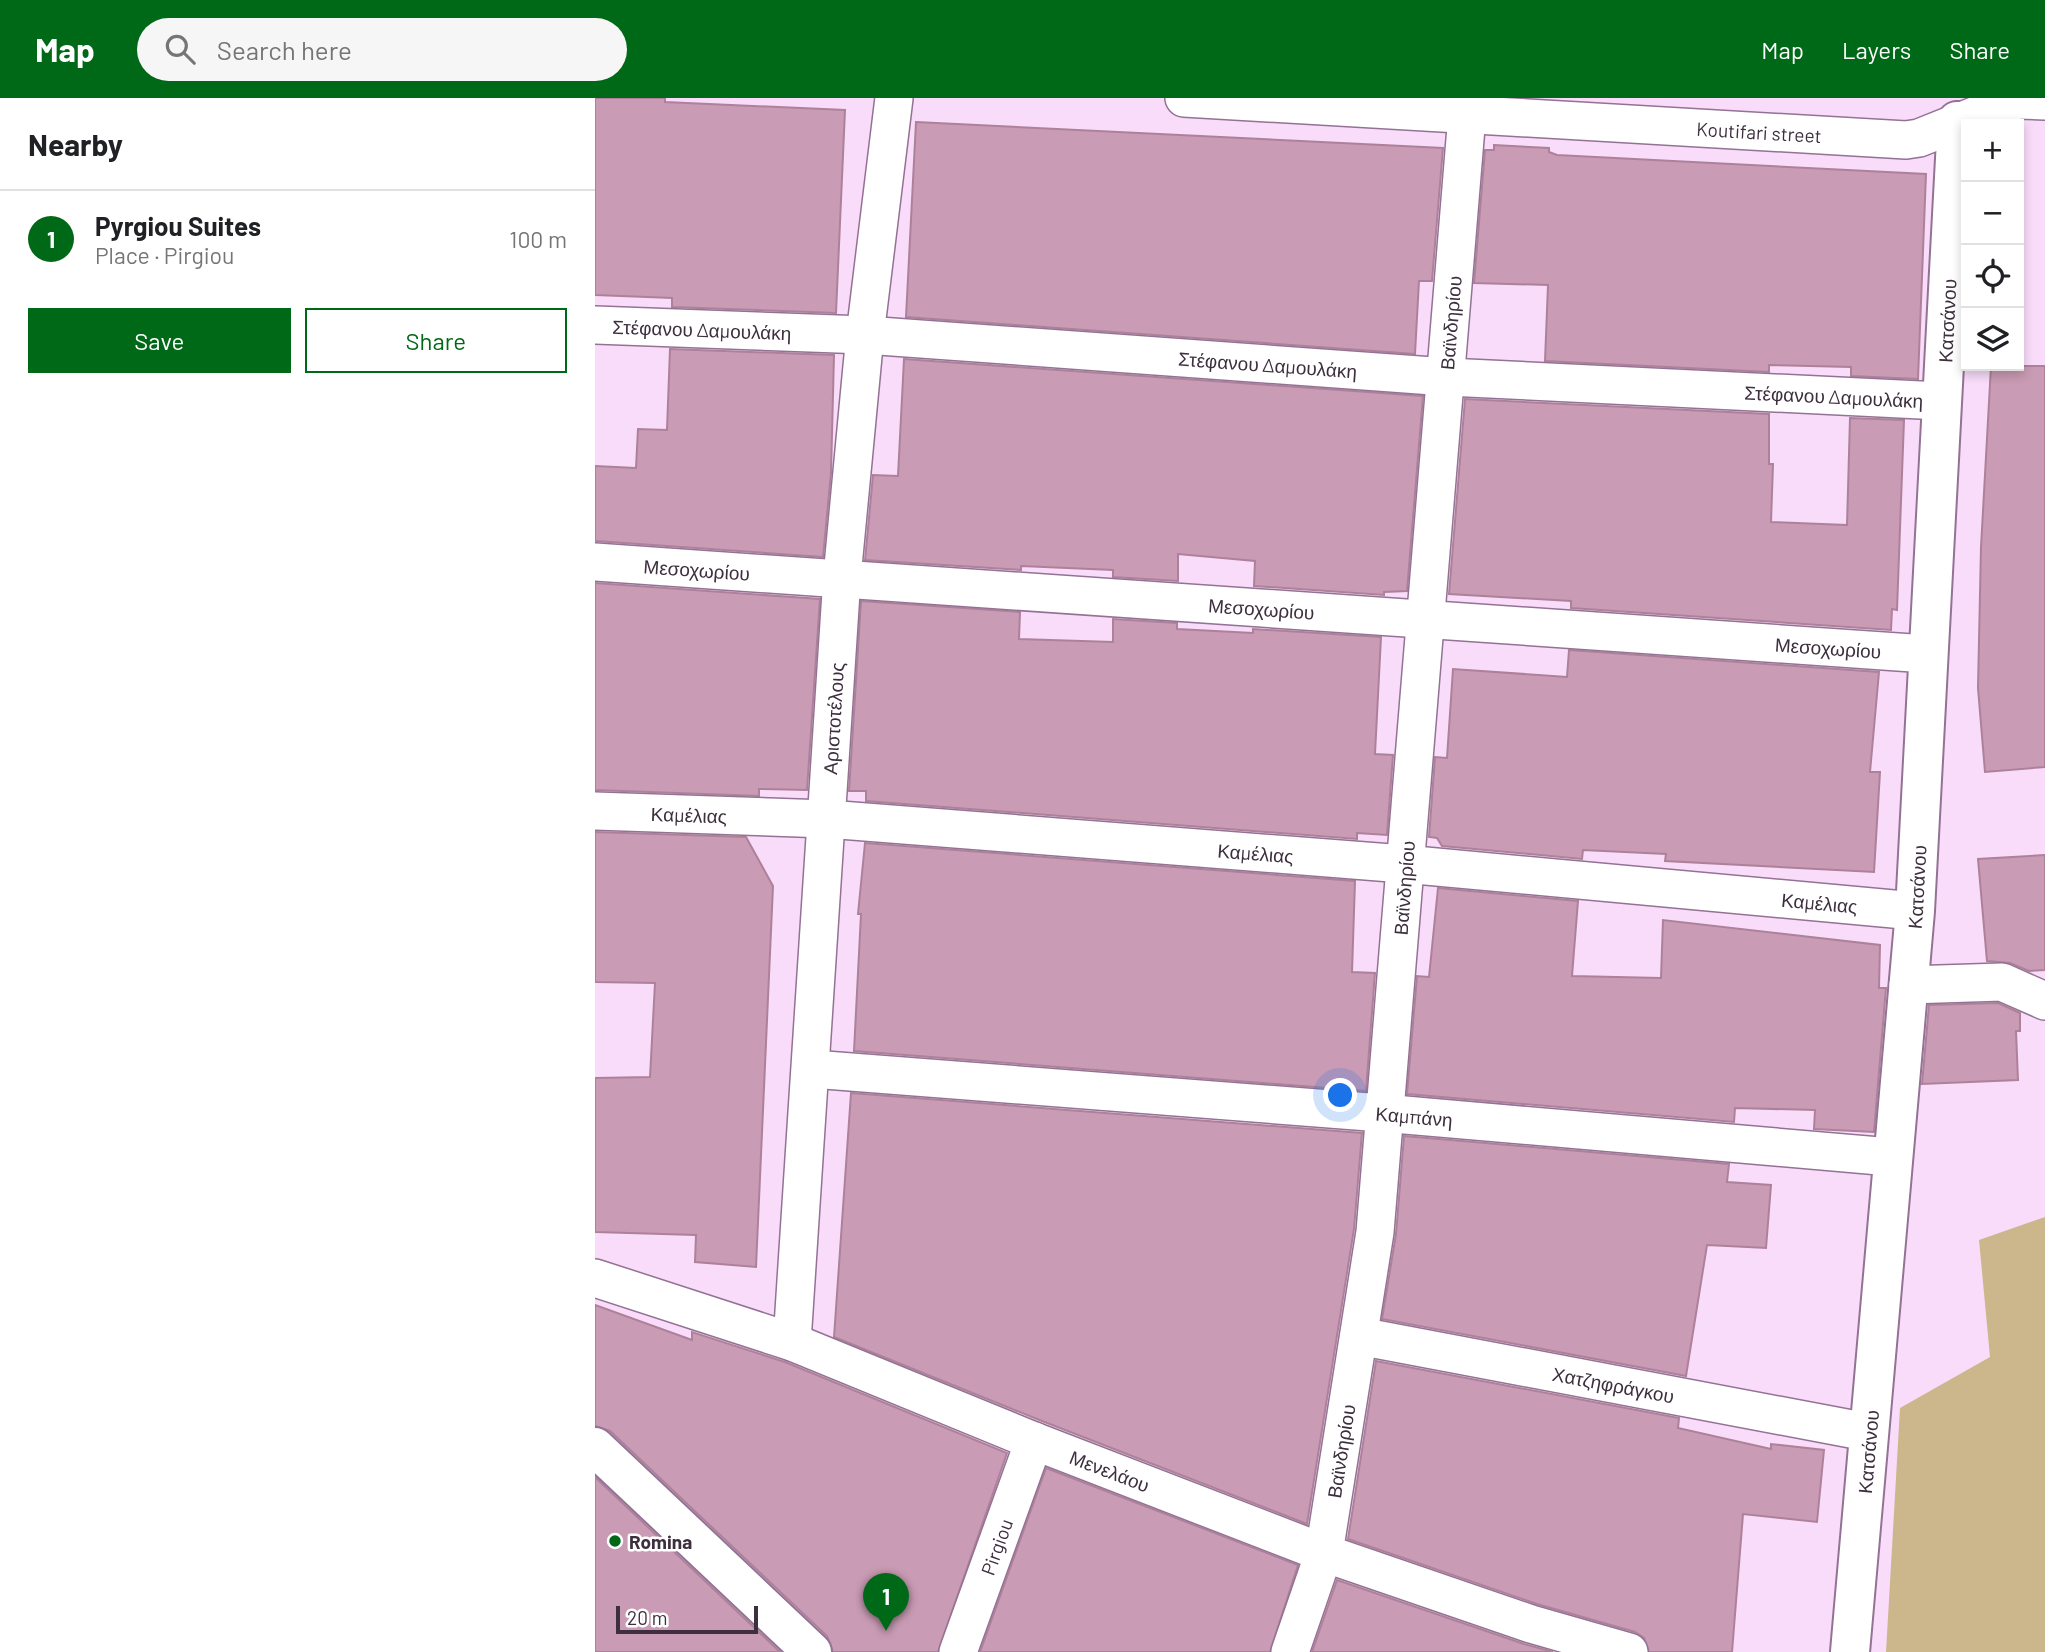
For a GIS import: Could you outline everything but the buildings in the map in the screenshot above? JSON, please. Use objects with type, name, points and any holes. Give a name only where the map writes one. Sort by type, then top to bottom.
[{"type":"street","name":"Αριστοτέλους","points":[[792,1342],[812,1069],[842,577],[865,335],[894,98]]},
{"type":"street","name":"Koutifari street","points":[[1184,98],[1906,140],[1919,138],[1957,121],[2019,100],[2045,101]]},
{"type":"street","name":"Βαϊνδηρίου","points":[[1290,1652],[1324,1553],[1375,1232],[1467,115]]},
{"type":"street","name":"Κατσάνου","points":[[1850,1652],[1891,1157],[1915,911],[1957,121]]},
{"type":"street","name":"Στέφανου Δαμουλάκη","points":[[595,324],[865,335],[1447,377],[1941,401]]},
{"type":"street","name":"Μεσοχωρίου","points":[[595,562],[1927,654]]},
{"type":"street","name":"Καμέλιας","points":[[595,811],[827,819],[1404,864],[1915,911]]},
{"type":"street","points":[[1907,985],[2002,982],[2045,1001]]},
{"type":"street","name":"Καμπάνη","points":[[812,1069],[1383,1113],[1891,1157]]},
{"type":"street","name":"Μενελάου","points":[[595,1278],[792,1342],[1532,1638],[1629,1652]]},
{"type":"street","name":"Χατζηφράγκου","points":[[1359,1336],[1867,1432]]},
{"type":"street","name":"Pirgiou","points":[[958,1652],[1034,1441]]},
{"type":"street","points":[[595,1447],[812,1652]]},
{"type":"shaded area","points":[[2045,1217],[2045,1652],[1886,1652],[1900,1408],[1990,1357],[1979,1240]]},
{"type":"place","name":"Romina","points":[[615,1541]]},
{"type":"place","name":"Pyrgiou Suites","points":[[886,1631]]}]
